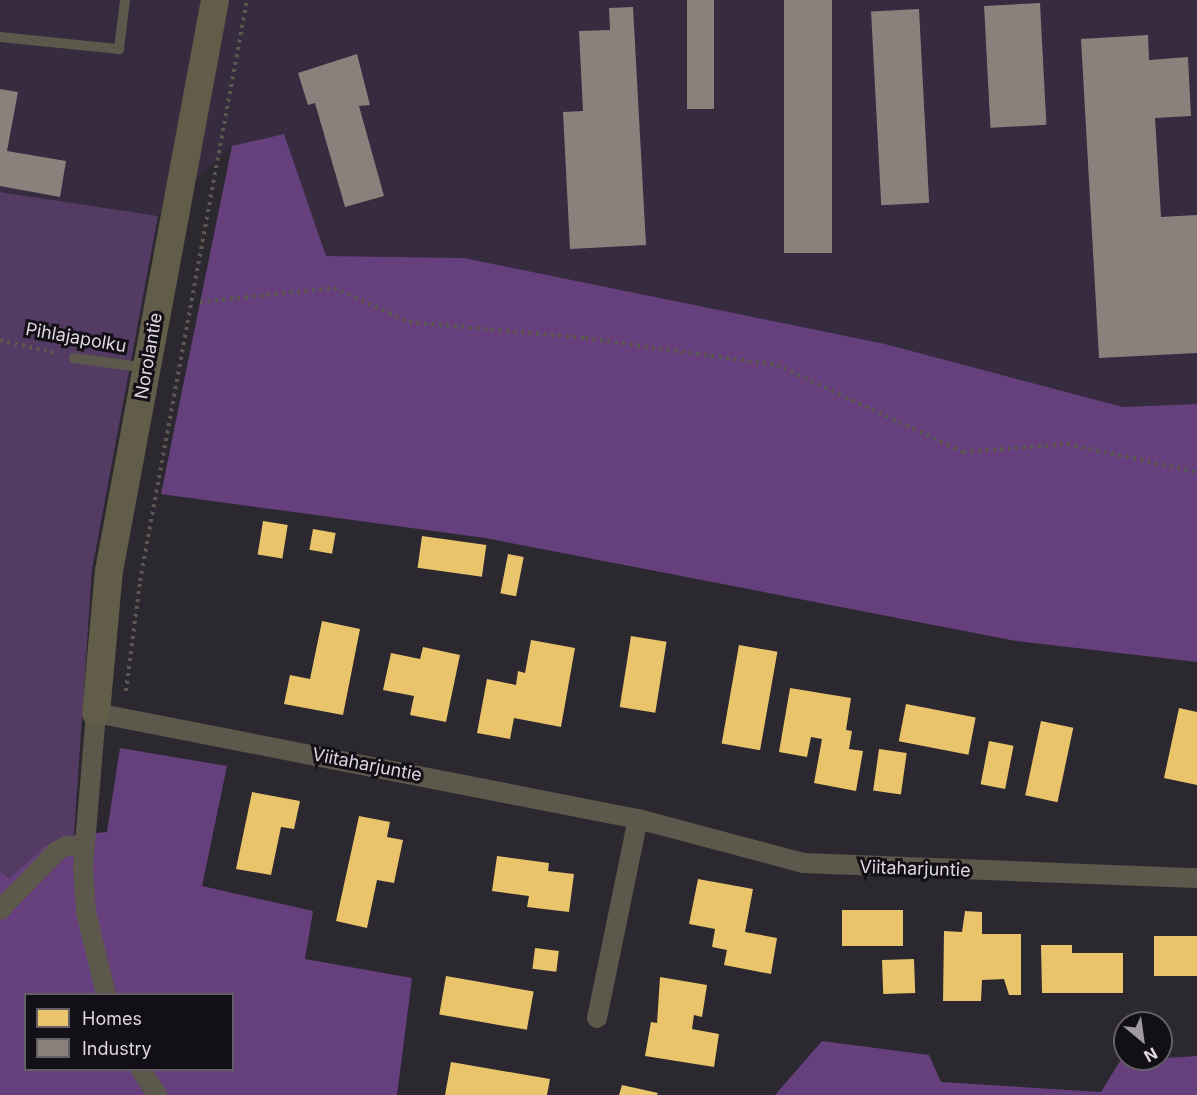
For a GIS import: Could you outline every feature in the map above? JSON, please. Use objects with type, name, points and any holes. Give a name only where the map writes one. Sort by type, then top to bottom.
[{"type":"street","name":"Norolantie","points":[[110,715],[109,571],[215,0]]},
{"type":"street","name":"Viitaharjuntie","points":[[110,715],[638,819],[803,863],[1197,878]]},
{"type":"street","points":[[106,993],[86,912],[84,846],[110,715]]},
{"type":"street","points":[[597,1018],[638,819]]},
{"type":"street","points":[[0,910],[56,852],[66,846],[84,846]]},
{"type":"street","points":[[142,1071],[157,1095]]},
{"type":"lane","points":[[0,36],[119,49],[125,0]]},
{"type":"lane","name":"Pihlajapolku","points":[[74,358],[147,368]]},
{"type":"path","points":[[110,715],[140,581],[247,0]]},
{"type":"path","points":[[200,302],[334,288],[409,322],[585,338],[777,365],[963,452],[1067,444],[1197,472]]},
{"type":"path","name":"Pihlajapolku","points":[[0,340],[74,358]]},
{"type":"shaded area","points":[[0,0],[1197,0],[1197,404],[1123,407],[885,344],[464,258],[326,256],[284,135],[232,146],[158,216],[0,192]]},
{"type":"shaded area","points":[[284,134],[326,256],[464,258],[885,344],[1123,407],[1197,404],[1197,662],[1016,641],[485,538],[161,494],[232,146]]},
{"type":"shaded area","points":[[0,192],[158,216],[92,570],[74,835],[45,846],[9,878],[0,871]]},
{"type":"shaded area","points":[[120,748],[227,766],[202,886],[313,911],[305,959],[412,978],[397,1095],[0,1095],[0,871],[9,878],[45,846],[74,835],[107,832]]},
{"type":"shaded area","points":[[822,1041],[929,1055],[941,1082],[1101,1092],[1114,1071],[1173,1071],[1173,1058],[1197,1056],[1197,1095],[775,1095]]},
{"type":"building: Homes","points":[[263,521],[288,525],[282,558],[258,555]]},
{"type":"building: Homes","points":[[313,529],[336,533],[332,554],[309,550]]},
{"type":"building: Homes","points":[[422,536],[486,545],[482,577],[418,568]]},
{"type":"building: Homes","points":[[508,554],[524,557],[516,596],[500,593]]},
{"type":"building: Homes","points":[[322,621],[360,629],[343,715],[284,704],[290,675],[310,679]]},
{"type":"building: Homes","points":[[631,636],[667,642],[655,713],[620,707]]},
{"type":"building: Homes","points":[[531,640],[575,648],[561,727],[514,718],[510,739],[477,733],[487,679],[516,685],[518,671],[525,673]]},
{"type":"building: Homes","points":[[739,645],[777,652],[760,750],[722,743]]},
{"type":"building: Homes","points":[[423,647],[460,655],[446,722],[410,715],[414,696],[383,690],[391,653],[420,659]]},
{"type":"building: Homes","points":[[790,688],[851,698],[846,730],[852,731],[849,749],[863,751],[856,791],[814,783],[822,739],[811,737],[807,757],[779,752]]},
{"type":"building: Homes","points":[[906,704],[976,718],[968,755],[899,741]]},
{"type":"building: Homes","points":[[1179,708],[1197,712],[1197,785],[1164,778]]},
{"type":"building: Homes","points":[[1041,721],[1073,728],[1057,802],[1025,795]]},
{"type":"building: Homes","points":[[989,741],[1014,746],[1005,789],[981,784]]},
{"type":"building: Homes","points":[[879,749],[907,753],[901,794],[873,791]]},
{"type":"building: Homes","points":[[252,792],[300,801],[294,829],[281,827],[271,875],[236,869]]},
{"type":"building: Homes","points":[[359,816],[390,822],[387,837],[403,840],[394,883],[377,880],[367,928],[336,921]]},
{"type":"building: Homes","points":[[497,856],[549,863],[548,871],[574,874],[569,912],[527,907],[529,896],[492,891]]},
{"type":"building: Homes","points":[[698,879],[753,889],[745,932],[777,938],[771,974],[724,965],[727,950],[712,947],[715,929],[689,924]]},
{"type":"building: Homes","points":[[842,910],[903,910],[903,946],[842,946]]},
{"type":"building: Homes","points":[[965,911],[982,912],[982,934],[1021,934],[1021,995],[1009,995],[1004,979],[982,980],[981,1001],[943,1001],[944,931],[962,932]]},
{"type":"building: Homes","points":[[1154,936],[1197,936],[1197,976],[1154,976]]},
{"type":"building: Homes","points":[[1041,945],[1072,945],[1072,953],[1123,953],[1123,993],[1042,993]]},
{"type":"building: Homes","points":[[535,948],[559,951],[556,972],[532,969]]},
{"type":"building: Homes","points":[[914,959],[915,993],[883,994],[882,960]]},
{"type":"building: Homes","points":[[446,976],[534,991],[527,1030],[439,1014]]},
{"type":"building: Homes","points":[[660,977],[707,985],[702,1017],[694,1015],[692,1029],[719,1034],[714,1067],[645,1056],[651,1022],[657,1023]]},
{"type":"building: Homes","points":[[451,1062],[550,1079],[547,1095],[445,1095]]},
{"type":"building: Homes","points":[[622,1085],[658,1093],[657,1095],[619,1095]]},
{"type":"building: Industry","points":[[687,0],[714,0],[714,109],[687,109]]},
{"type":"building: Industry","points":[[784,0],[832,0],[832,253],[784,253]]},
{"type":"building: Industry","points":[[1040,3],[1046,125],[990,128],[984,6]]},
{"type":"building: Industry","points":[[633,7],[646,245],[570,249],[563,112],[583,111],[579,31],[610,30],[609,8]]},
{"type":"building: Industry","points":[[919,9],[929,203],[881,205],[871,12]]},
{"type":"building: Industry","points":[[1148,35],[1149,60],[1188,57],[1191,116],[1155,118],[1161,217],[1197,215],[1197,353],[1099,358],[1081,39]]},
{"type":"building: Industry","points":[[357,54],[370,105],[359,106],[384,196],[345,207],[315,103],[308,105],[298,73]]},
{"type":"building: Industry","points":[[0,89],[18,92],[7,151],[66,161],[60,197],[0,186]]}]
